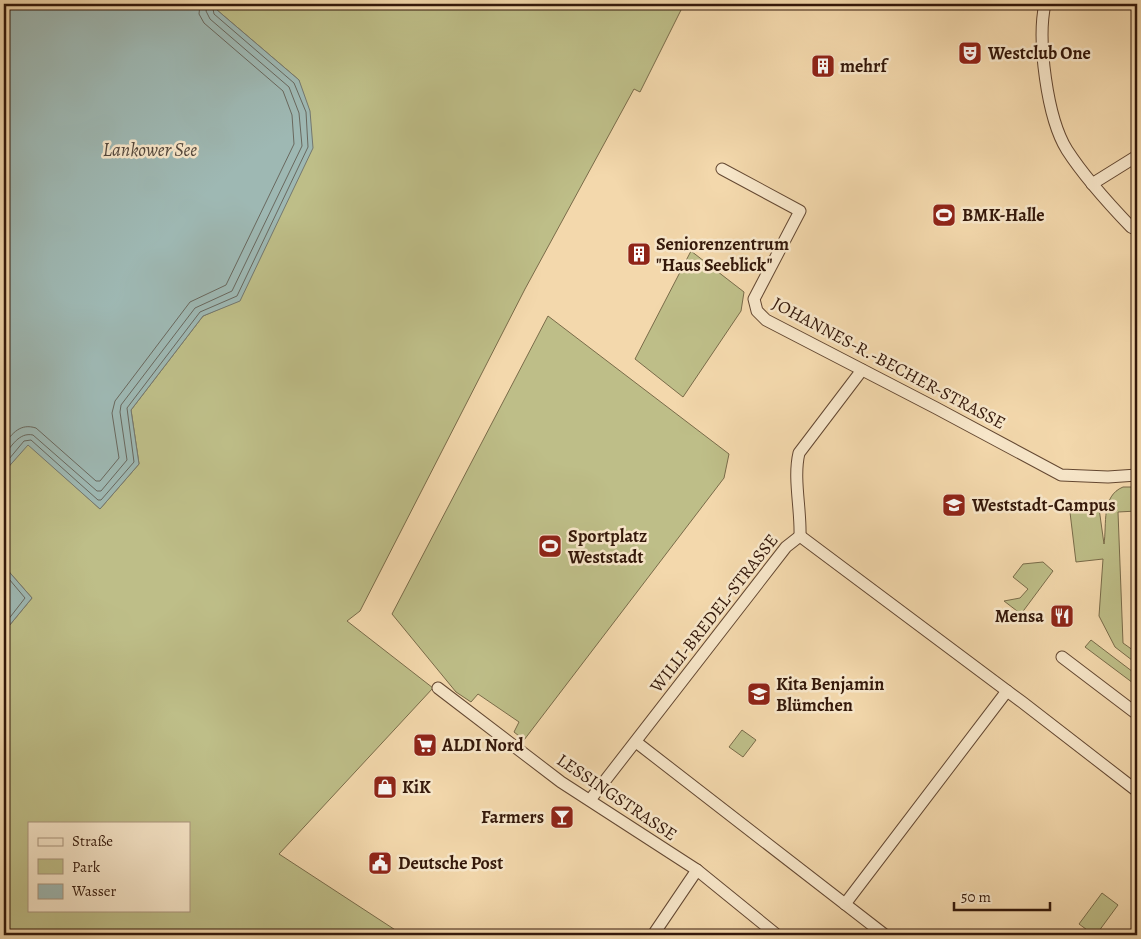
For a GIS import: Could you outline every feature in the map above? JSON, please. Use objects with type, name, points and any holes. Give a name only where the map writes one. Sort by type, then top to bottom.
[{"type":"street","points":[[1045,4],[1042,19],[1042,43],[1056,125],[1066,148],[1092,184],[1131,227],[1137,230]]},
{"type":"street","points":[[1092,184],[1137,156]]},
{"type":"street","name":"JOHANNES-R.-BECHER-STRASSE","points":[[722,169],[800,211],[754,299],[757,311],[766,320],[1061,475],[1108,477],[1137,475]]},
{"type":"street","points":[[800,536],[801,517],[797,463],[799,453],[862,370]]},
{"type":"street","name":"WILLI-BREDEL-STRASSE","points":[[590,800],[786,547],[800,536],[1137,791]]},
{"type":"street","points":[[1062,657],[1137,714]]},
{"type":"street","name":"LESSINGSTRASSE","points":[[438,688],[561,782],[697,870],[777,935]]},
{"type":"street","points":[[845,904],[1007,691]]},
{"type":"street","points":[[636,742],[885,935]]},
{"type":"street","points":[[653,935],[697,870]]},
{"type":"green space","points":[[220,4],[684,4],[640,92],[634,89],[525,289],[360,611],[347,621],[433,688],[279,854],[403,935],[4,935],[4,632],[32,598],[4,566],[4,472],[28,444],[100,509],[139,464],[131,410],[203,316],[240,300],[299,80],[217,10]]},
{"type":"green space","points":[[691,251],[744,292],[741,311],[683,397],[635,359]]},
{"type":"green space","name":"Sportplatz Weststadt","points":[[548,316],[729,454],[724,478],[524,740],[514,732],[519,722],[478,694],[471,702],[456,692],[392,614]]},
{"type":"green space","points":[[1123,487],[1137,487],[1137,511],[1118,512],[1123,643],[1137,653],[1137,664],[1115,647],[1099,616],[1103,559],[1076,562],[1069,504],[1098,501],[1104,544],[1108,504],[1116,491]]},
{"type":"green space","points":[[1043,562],[1053,571],[1021,614],[1004,601],[1020,598],[1028,589],[1013,577],[1023,564]]},
{"type":"green space","points":[[1091,640],[1137,675],[1137,686],[1085,647]]},
{"type":"green space","points":[[742,730],[756,740],[743,757],[729,747]]},
{"type":"green space","points":[[1102,893],[1118,905],[1096,935],[1094,935],[1079,924]]},
{"type":"water","name":"Lankower See","points":[[4,4],[220,4],[217,10],[299,80],[310,111],[313,148],[240,301],[203,316],[131,410],[139,464],[100,509],[28,445],[4,472]]},
{"type":"water","points":[[4,566],[32,598],[4,632]]},
{"type":"place","name":"Westclub One","points":[[970,53]]},
{"type":"place","name":"mehrf","points":[[823,66]]},
{"type":"place","name":"BMK-Halle","points":[[944,215]]},
{"type":"place","name":"Seniorenzentrum \"Haus Seeblick\"","points":[[639,254]]},
{"type":"place","name":"Weststadt-Campus","points":[[954,505]]},
{"type":"place","name":"Sportplatz Weststadt","points":[[550,546]]},
{"type":"place","name":"Mensa","points":[[1062,616]]},
{"type":"place","name":"Kita Benjamin Blümchen","points":[[759,694]]},
{"type":"place","name":"ALDI Nord","points":[[425,745]]},
{"type":"place","name":"KiK","points":[[385,787]]},
{"type":"place","name":"Farmers","points":[[562,817]]},
{"type":"place","name":"Deutsche Post","points":[[380,863]]}]
